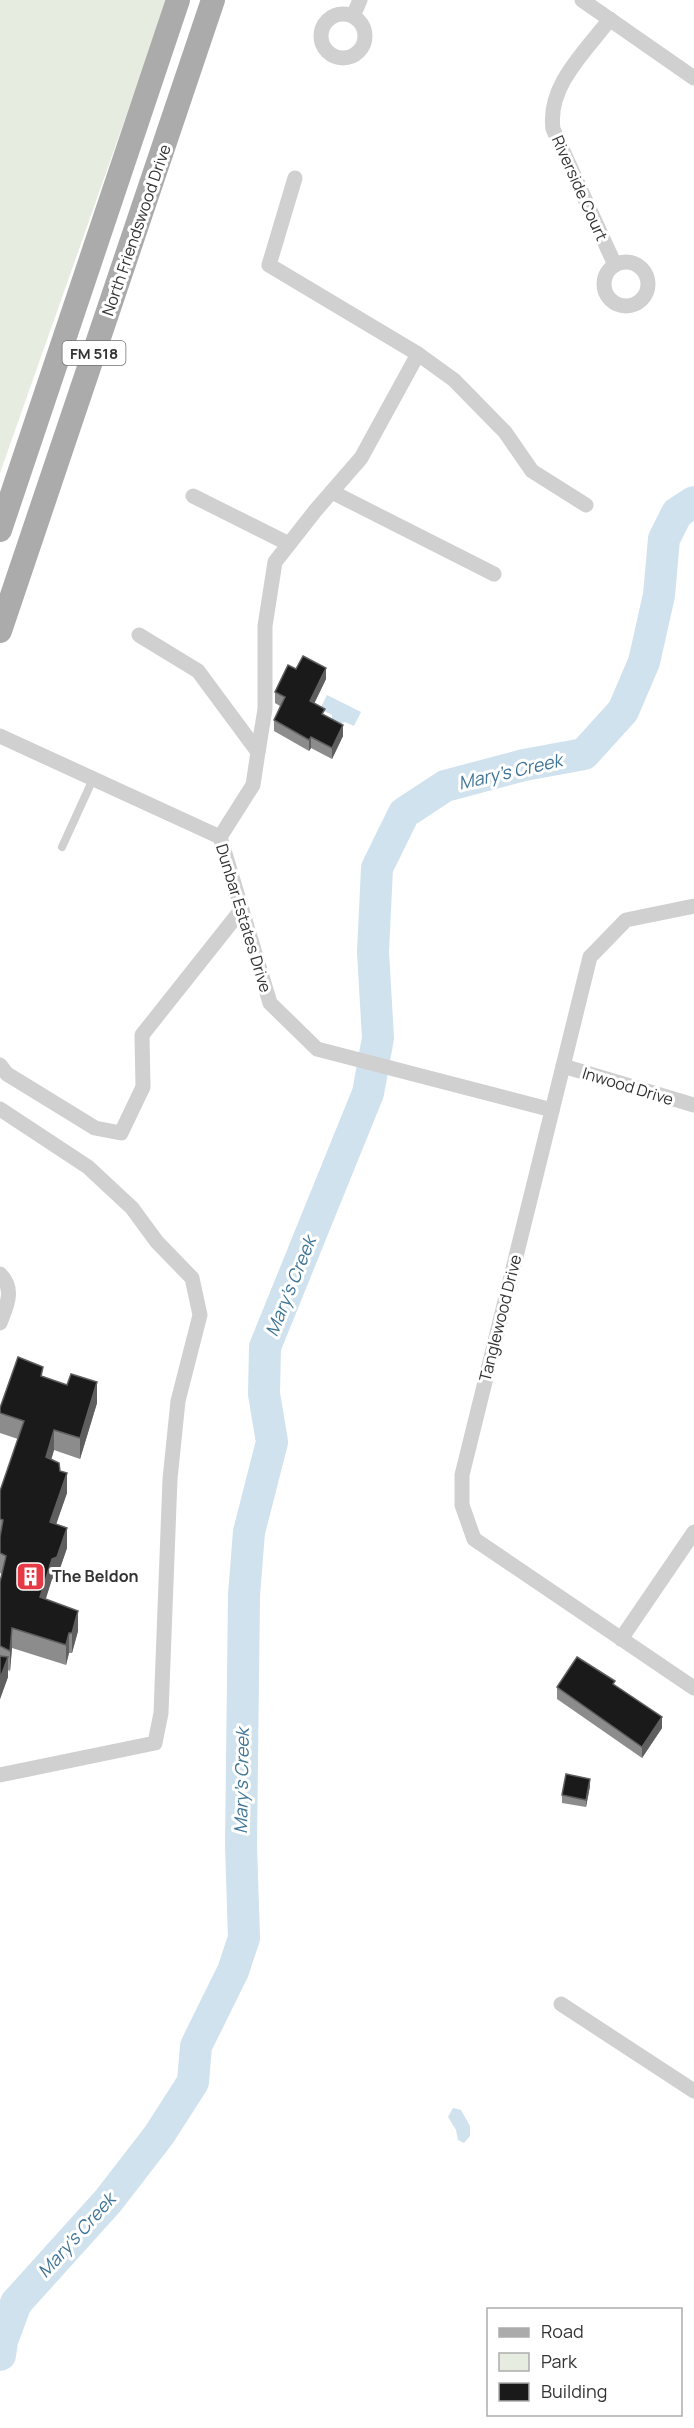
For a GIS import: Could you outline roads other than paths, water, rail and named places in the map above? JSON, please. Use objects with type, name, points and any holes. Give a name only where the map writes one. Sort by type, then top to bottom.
[{"type":"main road","name":"North Friendswood Drive","points":[[0,530],[178,0]]},
{"type":"main road","name":"North Friendswood Drive","points":[[0,631],[213,0]]},
{"type":"street","points":[[353,16],[360,0]]},
{"type":"street","points":[[582,0],[694,78]]},
{"type":"street","name":"Riverside Court","points":[[610,19],[557,90],[551,112],[553,129],[615,265]]},
{"type":"street","points":[[295,178],[269,265],[418,354],[454,380],[506,432],[532,471],[586,505]]},
{"type":"street","points":[[220,837],[253,785],[265,709],[265,626],[275,562],[361,458],[418,354]]},
{"type":"street","points":[[332,492],[494,574]]},
{"type":"street","points":[[194,496],[289,544]]},
{"type":"street","points":[[139,634],[198,671],[258,752]]},
{"type":"street","name":"Dunbar Estates Drive","points":[[0,736],[220,837],[270,1003],[317,1049],[552,1110]]},
{"type":"street","name":"Tanglewood Drive","points":[[694,906],[626,920],[590,957],[462,1475],[462,1505],[474,1539],[694,1688]]},
{"type":"street","points":[[0,1065],[7,1074],[95,1128],[121,1133],[143,1087],[142,1035],[242,909]]},
{"type":"street","name":"Inwood Drive","points":[[563,1066],[694,1105]]},
{"type":"street","points":[[0,1109],[88,1167],[132,1208],[157,1242],[192,1278],[200,1315],[178,1401],[170,1479],[161,1713],[155,1743],[0,1775]]},
{"type":"street","points":[[0,1274],[8,1285],[9,1297],[0,1323]]},
{"type":"street","points":[[621,1640],[694,1532]]},
{"type":"street","points":[[561,2004],[694,2091]]},
{"type":"lane","points":[[62,847],[93,779]]},
{"type":"water","points":[[327,695],[361,712],[354,726],[345,722],[338,725],[332,721],[332,715],[320,709]]},
{"type":"water","points":[[453,2108],[461,2110],[470,2126],[470,2136],[464,2143],[458,2140],[456,2130],[448,2117]]},
{"type":"waterway","name":"Mary's Creek","points":[[0,2355],[2,2341],[16,2303],[108,2201],[159,2135],[193,2082],[196,2046],[233,1971],[244,1938],[241,1846],[244,1595],[249,1532],[272,1442],[264,1394],[265,1347],[368,1093],[378,1038],[373,952],[377,868],[404,813],[445,786],[524,765],[584,754],[623,711],[644,662],[659,595],[664,539],[677,513],[694,502]]},
{"type":"place","name":"The Beldon","points":[[31,1576]]}]
